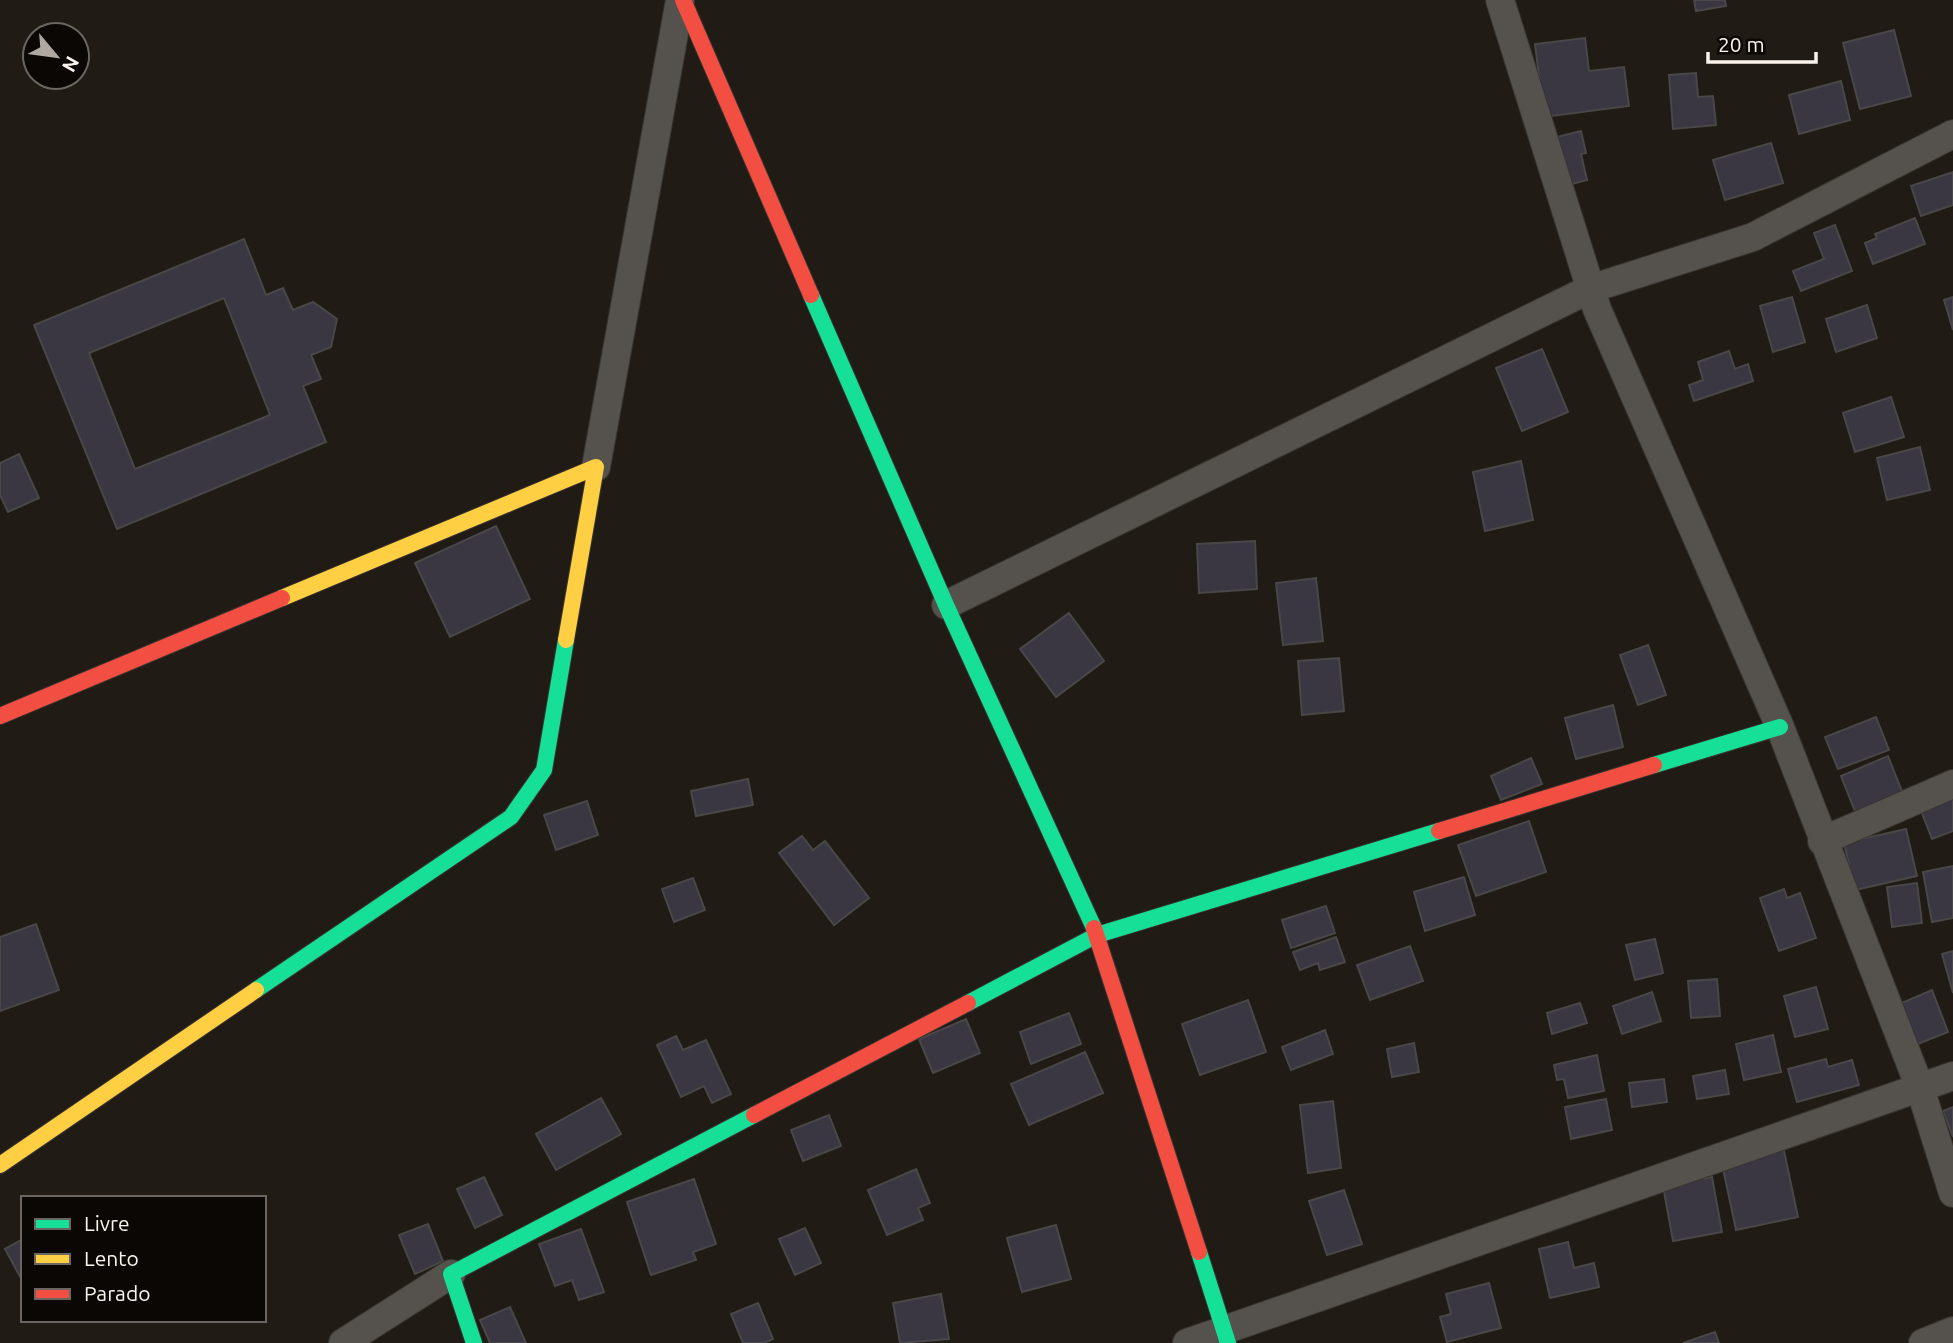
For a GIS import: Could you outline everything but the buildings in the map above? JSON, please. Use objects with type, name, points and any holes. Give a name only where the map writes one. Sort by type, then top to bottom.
[{"type":"street","points":[[0,1165],[511,817],[544,770],[681,0]]},
{"type":"street","points":[[681,0],[946,605],[1097,935],[1226,1336]]},
{"type":"street","points":[[1500,0],[1590,289],[1780,727],[1920,1088],[1953,1193]]},
{"type":"street","points":[[946,605],[1590,289],[1753,237],[1953,134]]},
{"type":"street","points":[[0,716],[596,467]]},
{"type":"street","points":[[344,1343],[451,1274],[1097,935],[1780,727]]},
{"type":"street","points":[[1822,841],[1953,783]]},
{"type":"street","points":[[1187,1343],[1226,1336],[1953,1076]]},
{"type":"street","points":[[451,1274],[474,1343]]},
{"type":"street","points":[[1923,1343],[1953,1331]]},
{"type":"traffic: fast","points":[[811,295],[946,605],[1094,928]]},
{"type":"traffic: fast","points":[[256,990],[511,817],[544,770],[566,640]]},
{"type":"traffic: fast","points":[[1654,765],[1780,727]]},
{"type":"traffic: fast","points":[[968,1003],[1097,935],[1439,831]]},
{"type":"traffic: fast","points":[[474,1343],[451,1274],[754,1115]]},
{"type":"traffic: fast","points":[[1199,1252],[1228,1343]]},
{"type":"traffic: slow","points":[[282,598],[596,467],[566,640]]},
{"type":"traffic: slow","points":[[0,1165],[256,990]]},
{"type":"traffic: jam","points":[[683,0],[811,295]]},
{"type":"traffic: jam","points":[[0,716],[282,598]]},
{"type":"traffic: jam","points":[[1439,831],[1654,765]]},
{"type":"traffic: jam","points":[[1094,928],[1199,1252]]},
{"type":"traffic: jam","points":[[754,1115],[968,1003]]}]
